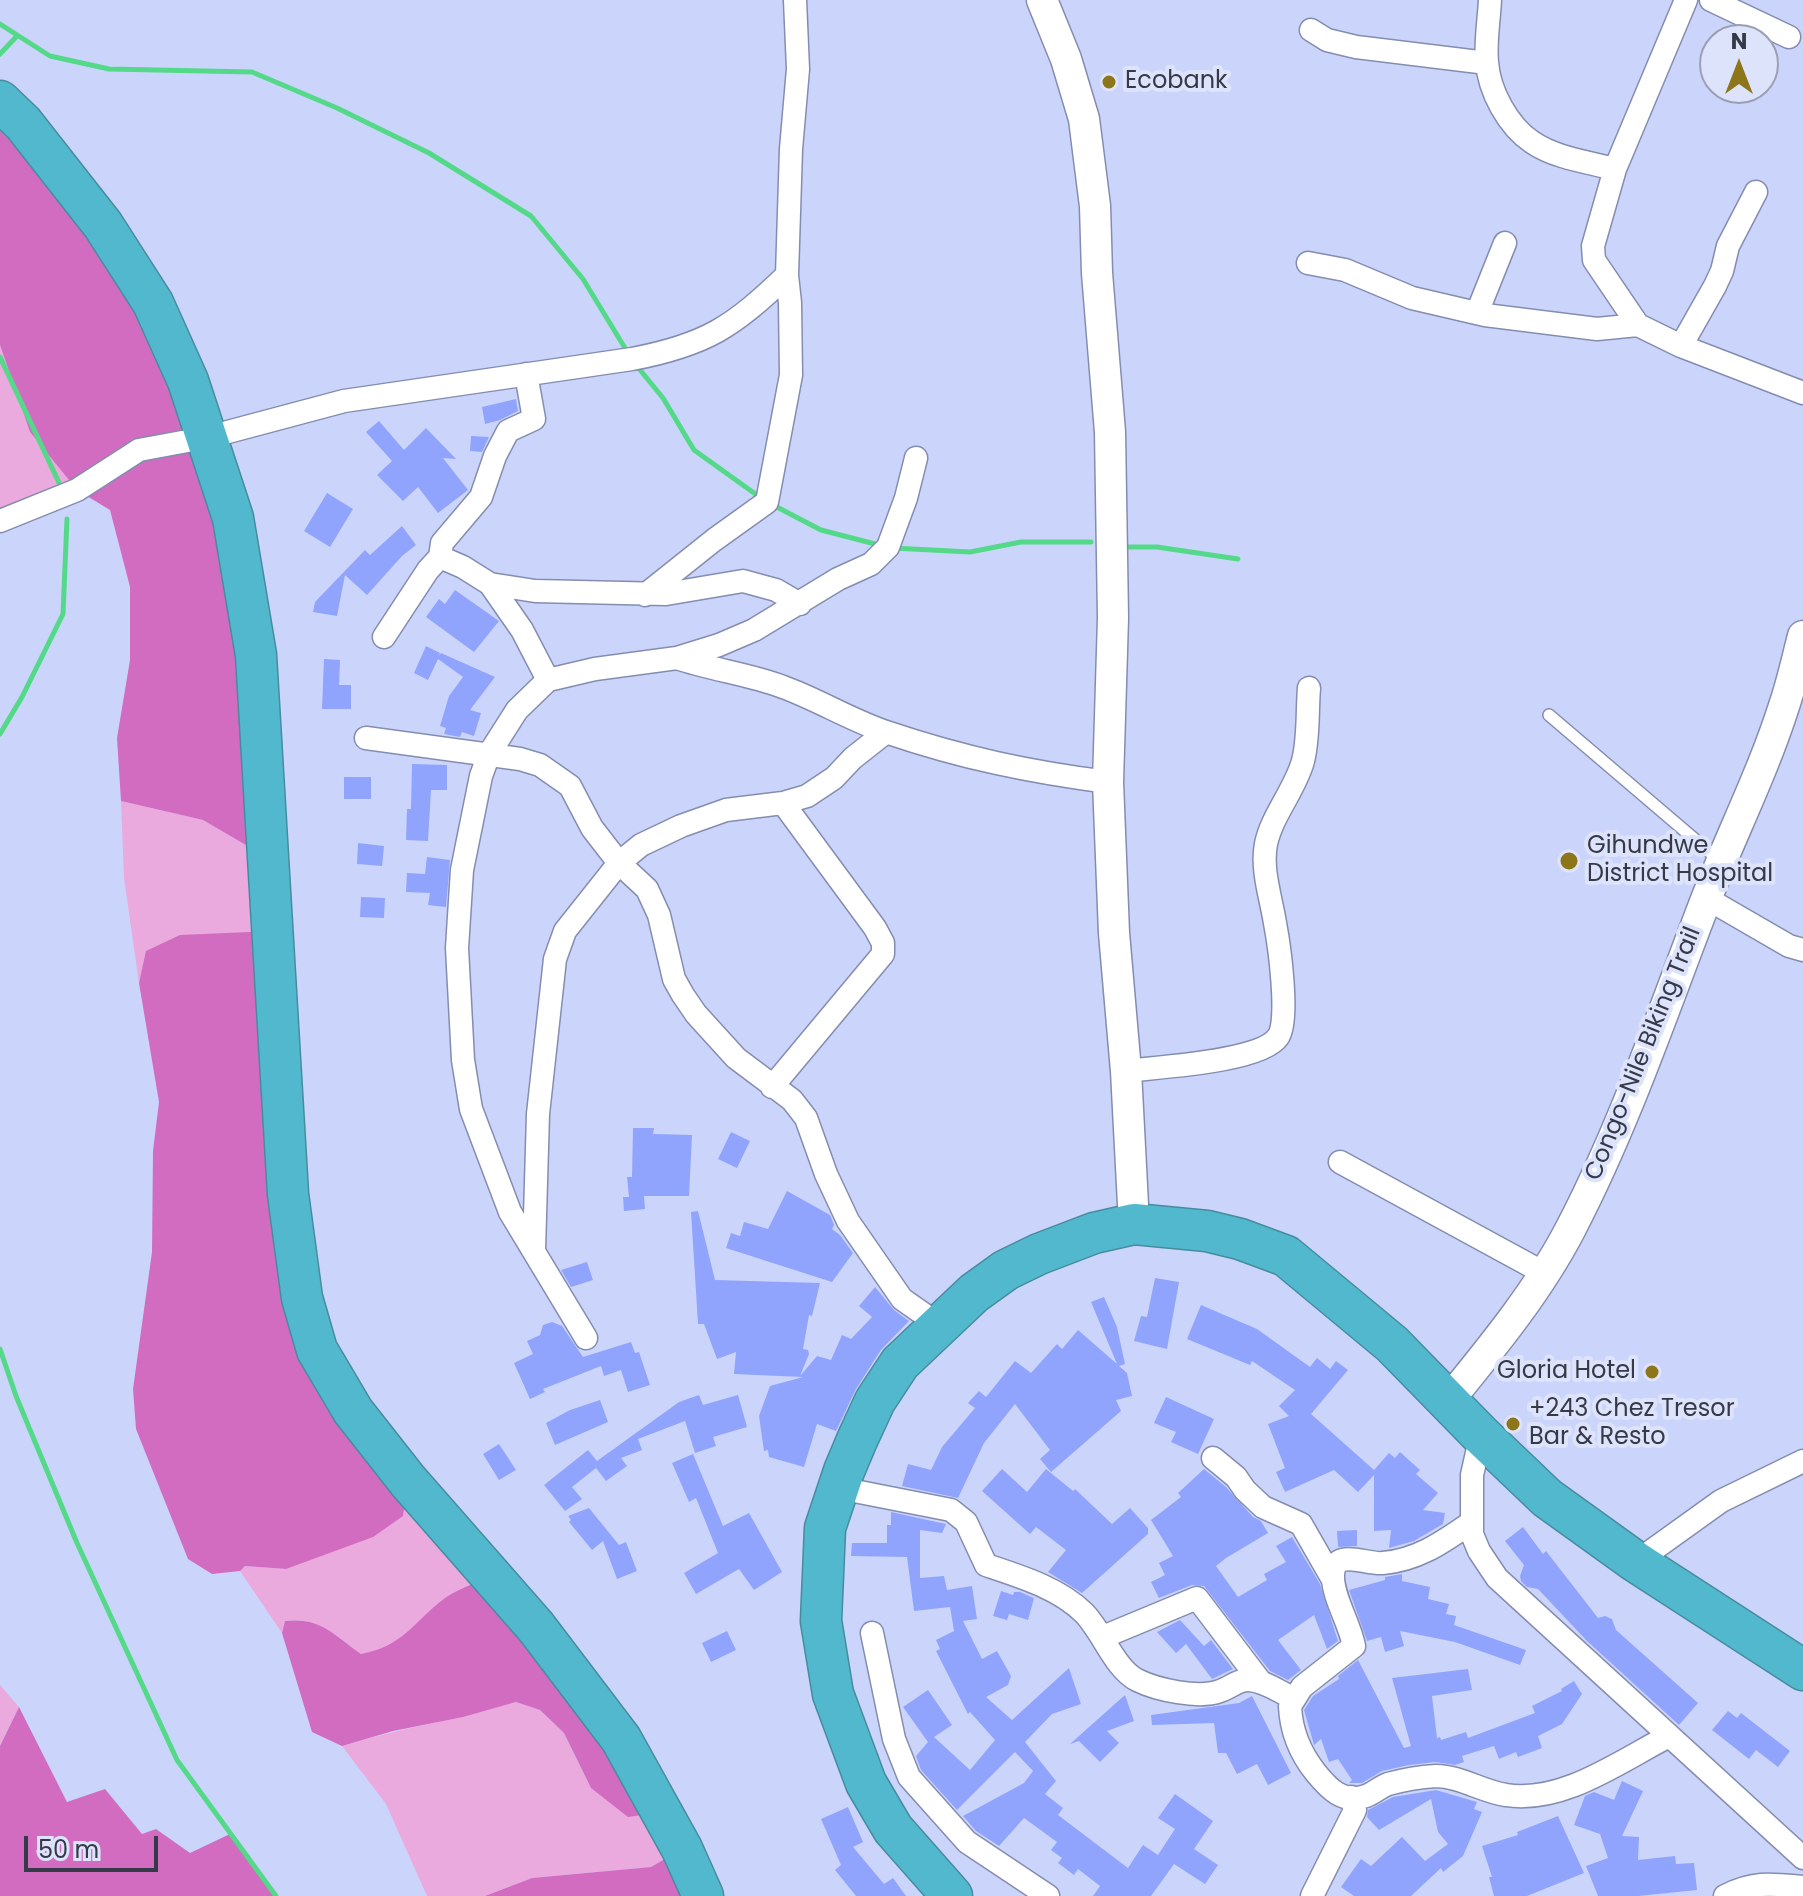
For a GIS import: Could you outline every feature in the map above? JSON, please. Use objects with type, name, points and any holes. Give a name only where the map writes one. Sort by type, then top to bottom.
[{"type":"highway","points":[[0,101],[23,123],[103,225],[153,303],[209,437],[233,518],[256,655],[288,1194],[302,1298],[317,1350],[353,1411],[408,1481],[536,1627],[621,1739],[682,1849],[703,1896]]},
{"type":"highway","points":[[952,1896],[893,1829],[866,1783],[833,1694],[821,1621],[825,1528],[875,1401],[900,1363],[974,1293],[1006,1270],[1063,1244],[1134,1224],[1207,1231],[1286,1256],[1381,1334],[1547,1498],[1636,1562],[1803,1670]]},
{"type":"street","points":[[645,595],[767,502],[791,375],[787,275],[791,149],[798,69],[795,0]]},
{"type":"street","points":[[1042,0],[1066,59],[1084,119],[1095,206],[1097,273],[1110,432],[1113,618],[1108,782],[1114,933],[1126,1071],[1134,1224]]},
{"type":"street","points":[[1490,0],[1487,63],[1498,102],[1514,124],[1531,142],[1552,152],[1615,169]]},
{"type":"street","points":[[1686,0],[1615,169],[1593,246],[1594,260],[1638,325],[1681,346],[1803,393]]},
{"type":"street","points":[[1711,0],[1789,37]]},
{"type":"street","points":[[1311,30],[1327,40],[1356,47],[1487,63]]},
{"type":"street","points":[[1681,346],[1715,286],[1728,246],[1756,192]]},
{"type":"street","points":[[1477,313],[1505,243]]},
{"type":"street","points":[[1308,263],[1345,270],[1412,298],[1477,313],[1597,329],[1638,325]]},
{"type":"street","points":[[0,521],[77,490],[139,450],[209,437],[344,401],[676,351],[718,332],[751,310],[787,275]]},
{"type":"street","points":[[384,637],[440,557],[442,543],[481,497],[495,456],[508,431],[534,419],[526,374]]},
{"type":"street","points":[[586,1338],[510,1212],[471,1109],[463,1060],[457,948],[462,870],[481,776],[489,754],[517,710],[548,680],[595,669],[677,658],[743,635],[838,579],[871,564],[888,547],[906,498],[916,458]]},
{"type":"street","points":[[440,557],[490,584],[522,630],[548,680]]},
{"type":"street","points":[[490,584],[535,591],[645,595],[682,593],[743,581],[776,590],[800,604]]},
{"type":"street","name":"Congo-Nile Biking Trail","points":[[1449,1400],[1497,1341],[1571,1228],[1635,1086],[1706,898],[1751,795],[1785,705],[1803,636]]},
{"type":"street","points":[[677,658],[781,686],[886,732],[980,761],[1037,773],[1108,782]]},
{"type":"street","points":[[1126,1071],[1231,1058],[1259,1051],[1278,1039],[1283,1027],[1284,996],[1265,864],[1266,844],[1304,759],[1309,688]]},
{"type":"street","points":[[534,1251],[538,1114],[555,959],[565,931],[619,863],[641,845],[726,810],[783,803],[807,796],[886,732]]},
{"type":"street","points":[[366,738],[520,759],[540,765],[570,786],[592,828],[619,863],[647,889],[659,915],[674,979],[689,1005],[736,1058],[792,1100],[806,1118],[826,1174],[848,1221],[902,1299],[939,1325]]},
{"type":"street","points":[[772,1087],[883,954],[883,943],[875,928],[783,803]]},
{"type":"street","points":[[1706,898],[1789,946],[1803,950]]},
{"type":"street","points":[[1340,1162],[1544,1273]]},
{"type":"street","points":[[1481,1435],[1472,1475],[1472,1534],[1497,1578],[1803,1858]]},
{"type":"street","points":[[1213,1458],[1236,1477],[1263,1507],[1301,1524],[1332,1578],[1354,1646],[1293,1698],[1290,1716],[1298,1747],[1340,1797],[1365,1796],[1385,1785],[1441,1776],[1502,1795],[1529,1798],[1556,1793],[1669,1736]]},
{"type":"street","points":[[1636,1562],[1721,1501],[1803,1461]]},
{"type":"street","points":[[839,1488],[951,1510],[966,1522],[986,1565],[1030,1581],[1064,1598],[1084,1613],[1125,1670],[1137,1680],[1207,1695],[1245,1680],[1260,1681],[1293,1698]]},
{"type":"street","points":[[1332,1578],[1340,1559],[1371,1564],[1416,1556],[1433,1549],[1472,1522]]},
{"type":"street","points":[[1103,1637],[1197,1598],[1260,1681]]},
{"type":"street","points":[[872,1633],[894,1739],[909,1777],[967,1842],[1048,1896]]},
{"type":"street","points":[[1312,1896],[1355,1810],[1351,1797]]},
{"type":"street","points":[[1728,1895],[1761,1883],[1803,1887]]},
{"type":"lane","points":[[1549,715],[1721,861]]},
{"type":"shaded area","points":[[0,101],[103,225],[209,437],[268,858],[203,820],[121,801],[117,738],[130,660],[130,587],[110,510],[77,490],[30,432],[0,345]]},
{"type":"shaded area","points":[[0,345],[30,432],[77,490],[0,521]]},
{"type":"shaded area","points":[[121,801],[203,820],[268,858],[273,931],[147,951],[139,983],[124,878]]},
{"type":"shaded area","points":[[273,931],[302,1298],[408,1481],[403,1516],[373,1537],[286,1569],[245,1566],[240,1571],[212,1574],[188,1559],[136,1429],[133,1389],[152,1252],[153,1151],[159,1102],[139,983],[146,951],[180,935]]},
{"type":"shaded area","points":[[408,1481],[491,1576],[384,1650],[361,1654],[326,1629],[297,1620],[285,1621],[282,1633],[240,1571],[245,1566],[286,1569]]},
{"type":"shaded area","points":[[491,1576],[662,1812],[628,1817],[591,1788],[564,1733],[540,1710],[516,1702],[342,1746],[312,1732],[282,1633],[285,1621],[297,1620],[318,1625],[361,1654],[398,1639],[445,1598]]},
{"type":"shaded area","points":[[0,1685],[19,1707],[0,1746]]},
{"type":"shaded area","points":[[516,1702],[540,1710],[564,1733],[591,1788],[662,1812],[682,1849],[651,1867],[532,1878],[485,1896],[427,1896],[386,1804],[342,1746]]},
{"type":"shaded area","points":[[19,1707],[67,1802],[105,1789],[142,1834],[156,1829],[190,1853],[232,1833],[274,1896],[0,1896],[0,1746]]},
{"type":"shaded area","points":[[682,1849],[703,1896],[485,1896],[532,1878],[651,1867]]},
{"type":"building","points":[[516,399],[518,411],[485,424],[482,407]]},
{"type":"building","points":[[379,421],[404,450],[426,428],[456,459],[443,458],[468,490],[438,513],[418,487],[403,501],[377,475],[392,461],[366,432]]},
{"type":"building","points":[[471,436],[489,437],[482,452],[470,451]]},
{"type":"building","points":[[327,493],[353,509],[330,547],[304,531]]},
{"type":"building","points":[[402,526],[416,545],[367,595],[345,575],[337,616],[313,612],[315,602],[365,550],[370,555]]},
{"type":"building","points":[[455,590],[499,621],[474,652],[426,617],[439,599],[445,604]]},
{"type":"building","points":[[426,646],[440,653],[439,656],[441,653],[495,677],[470,710],[481,713],[474,736],[462,732],[460,737],[444,734],[446,728],[440,726],[449,696],[463,677],[438,659],[428,680],[414,673]]},
{"type":"building","points":[[324,659],[340,660],[339,685],[351,685],[351,709],[322,709]]},
{"type":"building","points":[[412,764],[447,765],[447,790],[431,790],[428,841],[406,840],[407,809],[411,809]]},
{"type":"building","points":[[344,777],[371,777],[371,799],[344,799]]},
{"type":"building","points":[[358,843],[384,846],[382,866],[357,864]]},
{"type":"building","points":[[427,857],[450,860],[446,907],[428,905],[430,893],[406,892],[407,873],[425,874]]},
{"type":"building","points":[[361,897],[385,898],[384,918],[360,917]]},
{"type":"building","points":[[633,1128],[654,1128],[653,1134],[692,1135],[689,1196],[644,1196],[645,1209],[624,1211],[623,1197],[629,1197],[627,1177],[632,1177]]},
{"type":"building","points":[[731,1132],[750,1141],[737,1168],[718,1159]]},
{"type":"building","points":[[787,1191],[830,1215],[834,1225],[832,1229],[853,1253],[832,1282],[726,1248],[731,1233],[740,1236],[744,1222],[768,1229]]},
{"type":"building","points":[[698,1211],[715,1280],[820,1283],[812,1316],[809,1315],[803,1349],[808,1350],[809,1354],[800,1376],[817,1356],[831,1360],[842,1335],[851,1339],[872,1317],[859,1306],[875,1287],[894,1310],[909,1321],[881,1350],[856,1389],[836,1431],[817,1424],[804,1467],[769,1457],[768,1450],[764,1451],[759,1416],[770,1386],[803,1377],[734,1374],[736,1352],[717,1359],[704,1324],[698,1324],[691,1212]]},
{"type":"building","points":[[587,1262],[593,1280],[571,1287],[561,1270]]},
{"type":"building","points":[[1155,1278],[1179,1282],[1167,1349],[1134,1341],[1141,1316],[1147,1317]]},
{"type":"building","points":[[1104,1297],[1117,1327],[1125,1364],[1119,1366],[1127,1373],[1132,1396],[1116,1400],[1121,1411],[1051,1472],[1040,1459],[1050,1450],[1015,1404],[984,1443],[958,1498],[902,1486],[908,1464],[931,1470],[942,1447],[975,1408],[968,1403],[979,1391],[986,1397],[1015,1361],[1031,1373],[1057,1344],[1062,1349],[1078,1330],[1117,1364],[1091,1302]]},
{"type":"building","points":[[1201,1305],[1257,1329],[1310,1367],[1317,1358],[1330,1369],[1336,1361],[1348,1370],[1311,1414],[1374,1470],[1389,1453],[1395,1458],[1400,1452],[1420,1470],[1416,1474],[1438,1493],[1423,1510],[1445,1513],[1443,1524],[1414,1541],[1389,1548],[1391,1530],[1374,1531],[1374,1475],[1358,1492],[1334,1470],[1285,1492],[1276,1472],[1285,1468],[1268,1424],[1289,1416],[1279,1406],[1295,1390],[1252,1361],[1250,1365],[1187,1339]]},
{"type":"building","points":[[552,1322],[562,1326],[583,1357],[631,1342],[635,1353],[639,1352],[650,1385],[628,1392],[621,1370],[604,1376],[601,1366],[543,1389],[545,1392],[530,1399],[514,1363],[533,1354],[527,1341],[540,1335],[543,1325]]},
{"type":"building","points":[[699,1395],[703,1405],[738,1395],[747,1427],[713,1437],[716,1446],[695,1453],[685,1421],[638,1439],[642,1450],[621,1458],[627,1466],[606,1481],[596,1468],[572,1487],[582,1499],[565,1511],[544,1485],[588,1450],[597,1461],[679,1402]]},
{"type":"building","points":[[1166,1397],[1214,1419],[1198,1454],[1171,1442],[1176,1432],[1154,1423]]},
{"type":"building","points":[[600,1400],[608,1422],[555,1445],[546,1423],[570,1410]]},
{"type":"building","points":[[499,1444],[516,1470],[499,1480],[483,1454]]},
{"type":"building","points":[[693,1454],[723,1526],[749,1513],[782,1572],[754,1590],[739,1569],[696,1594],[684,1573],[718,1553],[696,1498],[689,1502],[672,1463]]},
{"type":"building","points":[[1002,1469],[1027,1492],[1046,1469],[1073,1491],[1075,1489],[1112,1524],[1130,1508],[1148,1528],[1148,1534],[1082,1593],[1048,1572],[1066,1550],[1036,1527],[1030,1534],[982,1491]]},
{"type":"building","points":[[1204,1469],[1226,1487],[1253,1517],[1261,1521],[1268,1533],[1216,1566],[1238,1597],[1267,1580],[1264,1574],[1286,1562],[1276,1546],[1292,1537],[1320,1584],[1338,1641],[1327,1649],[1314,1615],[1278,1640],[1301,1670],[1288,1680],[1270,1671],[1204,1586],[1192,1585],[1159,1598],[1151,1582],[1165,1575],[1159,1563],[1173,1556],[1151,1520],[1181,1497],[1178,1493]]},
{"type":"building","points":[[589,1508],[619,1545],[626,1542],[637,1571],[617,1579],[603,1541],[592,1550],[569,1522],[568,1516]]},
{"type":"building","points":[[891,1512],[946,1524],[942,1533],[920,1530],[920,1578],[944,1576],[947,1590],[972,1586],[977,1619],[963,1621],[982,1659],[997,1651],[1011,1676],[1008,1685],[986,1697],[1012,1720],[1069,1668],[1081,1704],[1052,1714],[1025,1742],[1056,1781],[1045,1794],[1063,1808],[1058,1815],[1128,1868],[1143,1845],[1158,1855],[1175,1829],[1158,1818],[1175,1794],[1213,1821],[1194,1849],[1218,1865],[1205,1884],[1174,1864],[1151,1896],[1093,1896],[1100,1886],[1078,1869],[1074,1875],[1058,1863],[1062,1858],[1051,1850],[1057,1842],[1024,1818],[999,1846],[976,1831],[963,1816],[1024,1783],[1033,1771],[1015,1752],[957,1810],[921,1770],[916,1756],[928,1742],[903,1707],[928,1690],[952,1725],[934,1737],[970,1770],[995,1740],[970,1712],[968,1714],[936,1651],[940,1649],[936,1640],[954,1631],[950,1607],[914,1611],[907,1557],[851,1556],[852,1543],[887,1543]]},
{"type":"building","points":[[1523,1527],[1543,1554],[1546,1551],[1598,1618],[1605,1616],[1612,1619],[1616,1630],[1698,1703],[1679,1725],[1587,1641],[1538,1589],[1527,1587],[1521,1581],[1524,1565],[1505,1541]]},
{"type":"building","points":[[1357,1530],[1357,1546],[1338,1547],[1337,1531]]},
{"type":"building","points":[[1402,1574],[1402,1581],[1430,1587],[1428,1599],[1449,1604],[1446,1614],[1456,1616],[1454,1625],[1526,1650],[1520,1665],[1455,1642],[1400,1631],[1404,1646],[1385,1652],[1381,1637],[1367,1641],[1349,1590]]},
{"type":"building","points":[[1001,1591],[1013,1595],[1020,1592],[1034,1598],[1028,1620],[1009,1614],[1007,1620],[993,1616]]},
{"type":"building","points":[[1180,1620],[1204,1646],[1211,1640],[1233,1669],[1212,1679],[1186,1644],[1176,1653],[1157,1632]]},
{"type":"building","points":[[727,1631],[736,1650],[711,1662],[702,1643]]},
{"type":"building","points":[[1358,1660],[1404,1748],[1411,1746],[1392,1678],[1468,1669],[1472,1690],[1432,1696],[1437,1738],[1441,1740],[1466,1732],[1468,1738],[1535,1713],[1532,1706],[1562,1691],[1574,1681],[1582,1694],[1562,1724],[1538,1736],[1542,1748],[1518,1757],[1516,1752],[1499,1759],[1494,1746],[1462,1756],[1464,1762],[1455,1765],[1435,1762],[1409,1765],[1382,1771],[1362,1783],[1349,1783],[1352,1780],[1338,1759],[1329,1762],[1321,1739],[1314,1745],[1304,1710],[1313,1696],[1339,1679],[1338,1676]]},
{"type":"building","points":[[1125,1695],[1134,1721],[1107,1731],[1119,1743],[1100,1762],[1079,1741],[1070,1744]]},
{"type":"building","points":[[1252,1696],[1291,1773],[1268,1785],[1257,1764],[1237,1774],[1226,1753],[1218,1753],[1214,1723],[1152,1725],[1151,1715],[1239,1703]]},
{"type":"building","points":[[1728,1711],[1737,1718],[1741,1713],[1790,1751],[1778,1767],[1756,1750],[1749,1759],[1712,1730]]},
{"type":"building","points":[[1622,1781],[1643,1791],[1622,1836],[1639,1837],[1638,1860],[1675,1856],[1676,1864],[1694,1863],[1697,1890],[1638,1896],[1598,1896],[1586,1866],[1608,1858],[1600,1834],[1574,1825],[1585,1796],[1594,1792],[1614,1800]]},
{"type":"building","points":[[1436,1790],[1477,1802],[1474,1809],[1482,1812],[1463,1856],[1443,1872],[1441,1868],[1411,1896],[1354,1896],[1341,1887],[1361,1859],[1371,1866],[1402,1837],[1425,1861],[1448,1844],[1438,1832],[1431,1799],[1379,1830],[1367,1817],[1368,1810],[1393,1797]]},
{"type":"building","points":[[848,1807],[863,1842],[853,1847],[884,1884],[893,1878],[906,1896],[856,1896],[835,1870],[841,1865],[821,1819]]},
{"type":"building","points":[[1558,1816],[1584,1873],[1527,1896],[1494,1896],[1489,1877],[1492,1877],[1482,1846],[1518,1835],[1517,1832]]},
{"type":"waterway","points":[[0,24],[50,56],[109,69],[252,72],[337,108],[429,153],[531,216],[583,279],[628,353]]},
{"type":"waterway","points":[[0,54],[17,36]]},
{"type":"waterway","points":[[0,357],[61,487]]},
{"type":"waterway","points":[[636,365],[663,398],[694,450],[761,498]]},
{"type":"waterway","points":[[773,505],[821,530],[879,545]]},
{"type":"waterway","points":[[0,734],[63,614],[67,519]]},
{"type":"waterway","points":[[893,548],[970,552],[1021,542],[1091,542]]},
{"type":"waterway","points":[[1127,547],[1157,547],[1238,559]]},
{"type":"waterway","points":[[0,1349],[16,1396],[77,1543],[177,1760],[276,1896]]},
{"type":"place","name":"Ecobank","points":[[1109,82]]},
{"type":"place","name":"Gihundwe District Hospital","points":[[1569,861]]},
{"type":"place","name":"Gloria Hotel","points":[[1652,1372]]},
{"type":"place","name":"+243 Chez Tresor Bar & Resto","points":[[1513,1424]]}]
